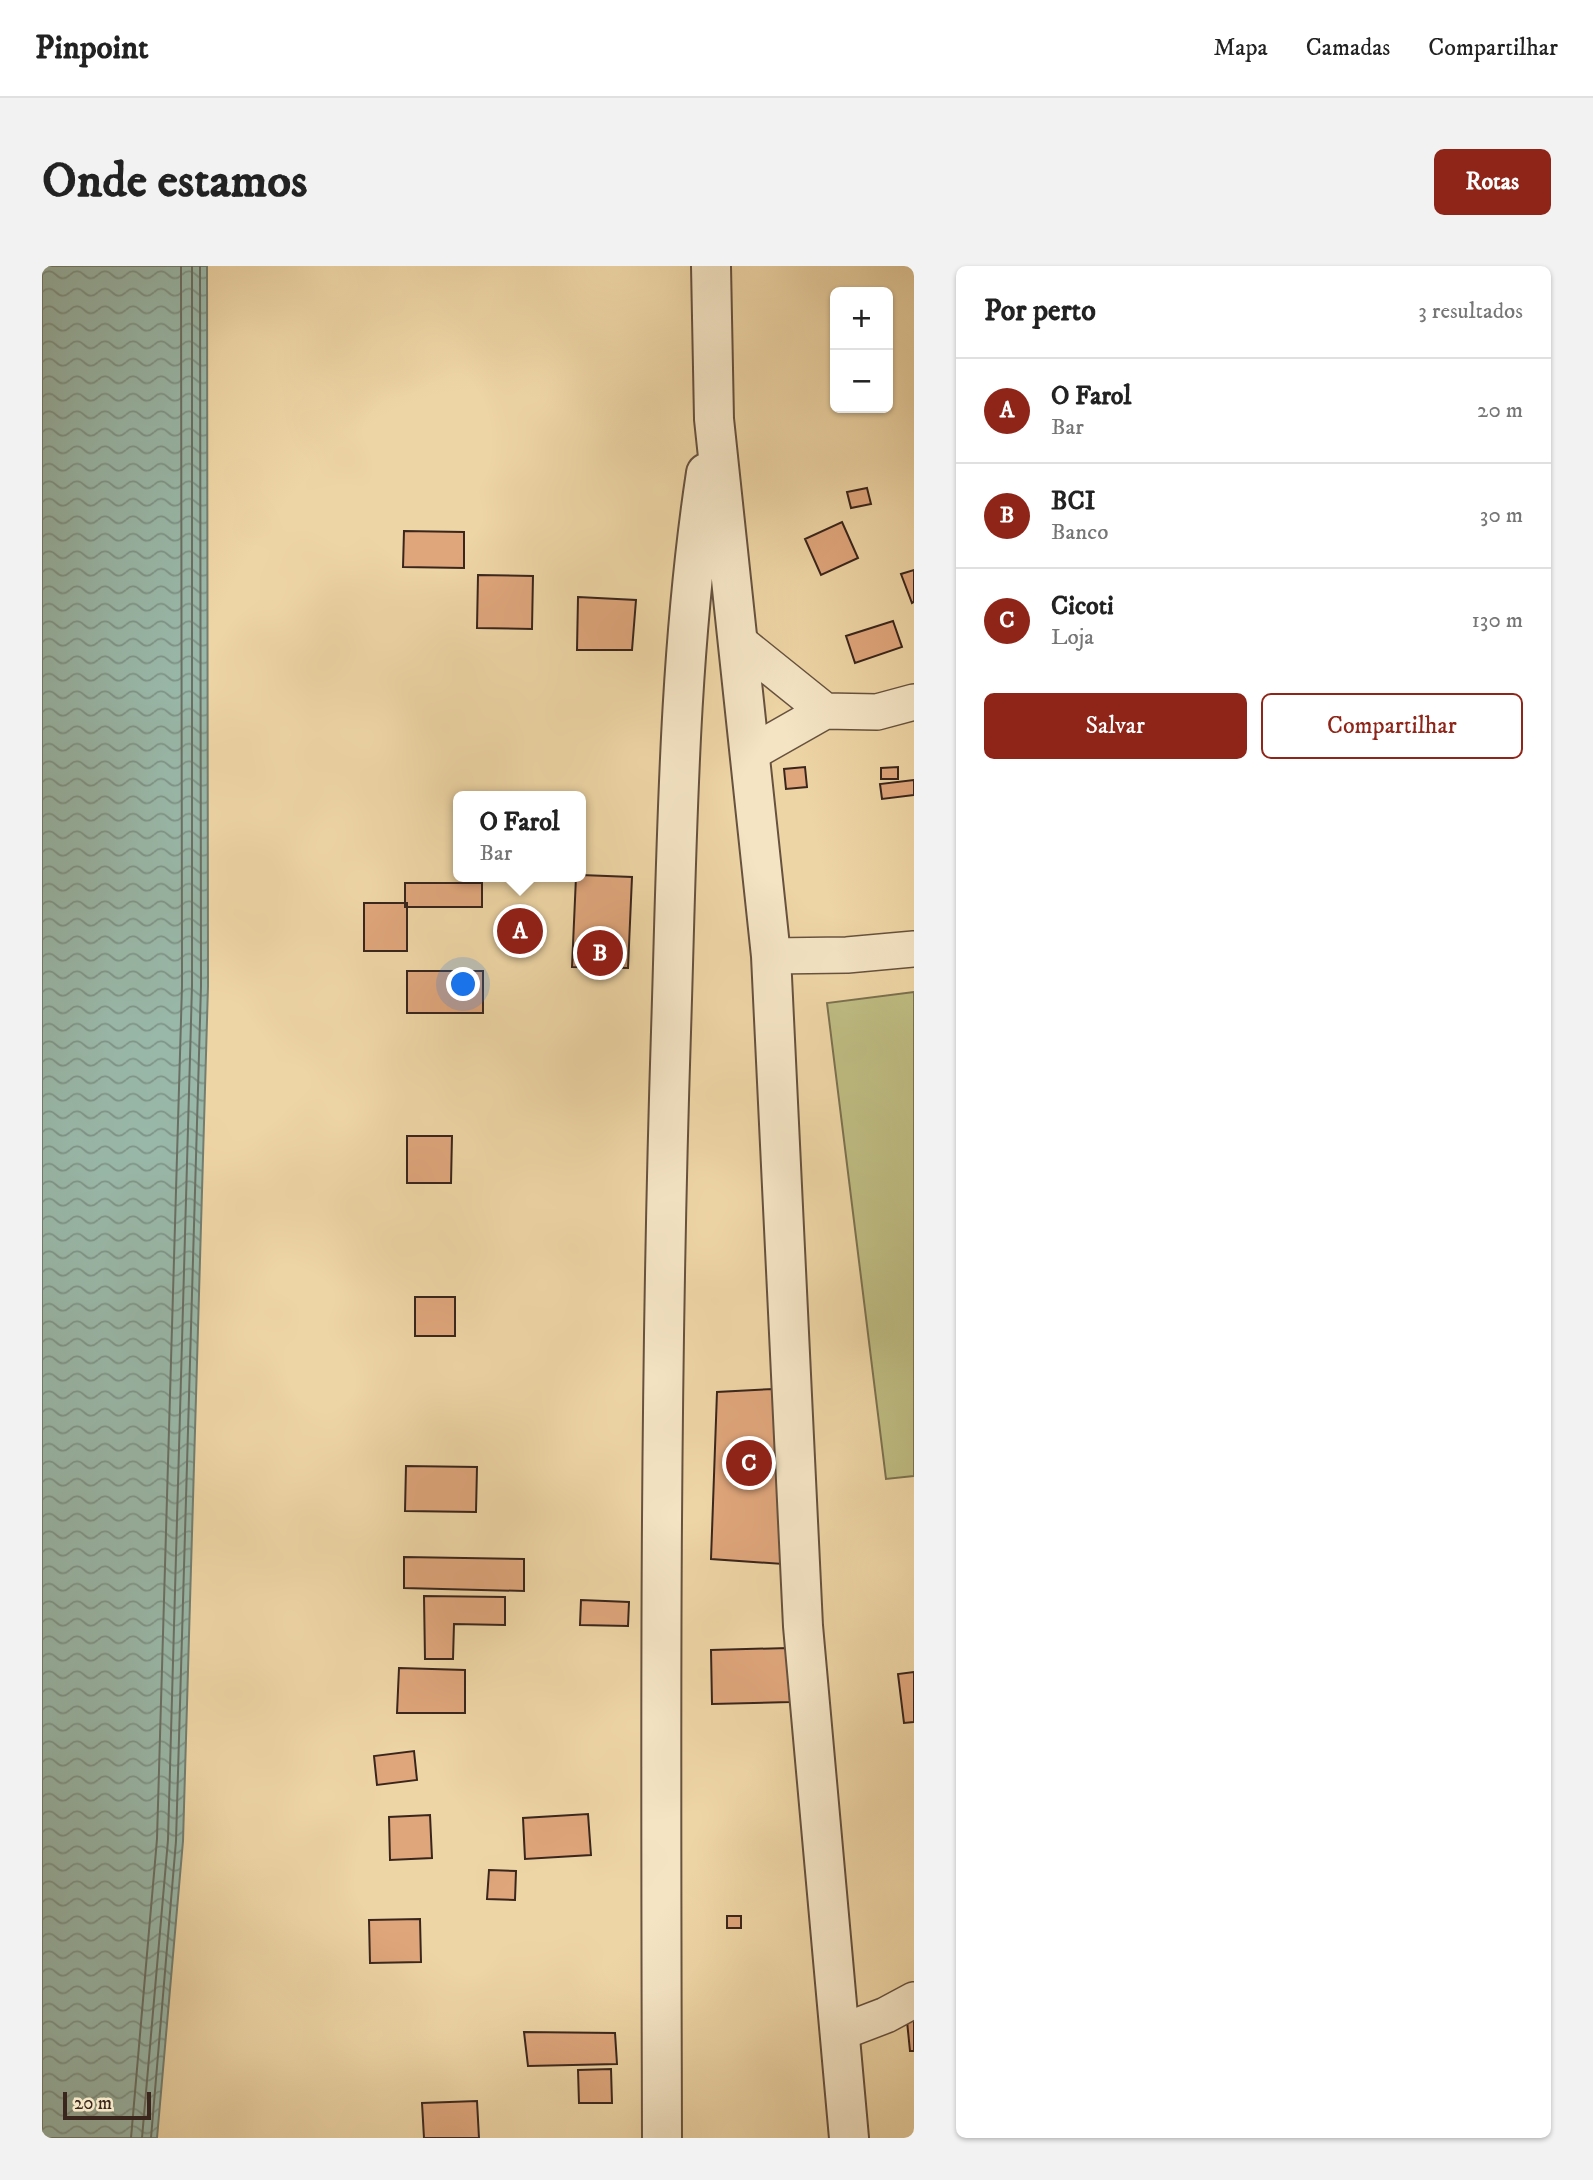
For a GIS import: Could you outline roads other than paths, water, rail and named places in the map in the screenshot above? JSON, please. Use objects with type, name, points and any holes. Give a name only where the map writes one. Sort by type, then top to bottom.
[{"type":"street","points":[[711,266],[714,419],[771,956],[803,1626],[849,2138]]},
{"type":"street","points":[[662,2138],[660,1583],[666,1181],[685,659],[700,510],[714,419]]},
{"type":"street","points":[[738,641],[825,711]]},
{"type":"street","points":[[751,753],[825,711],[877,712],[914,702]]},
{"type":"street","points":[[771,956],[847,955],[914,949]]},
{"type":"street","points":[[839,2033],[914,2000]]},
{"type":"water","points":[[42,266],[207,266],[208,986],[183,1841],[157,2138],[42,2138]]},
{"type":"place","name":"O Farol","points":[[520,931]]},
{"type":"place","name":"BCI","points":[[600,953]]},
{"type":"place","name":"Cicoti","points":[[749,1463]]}]
